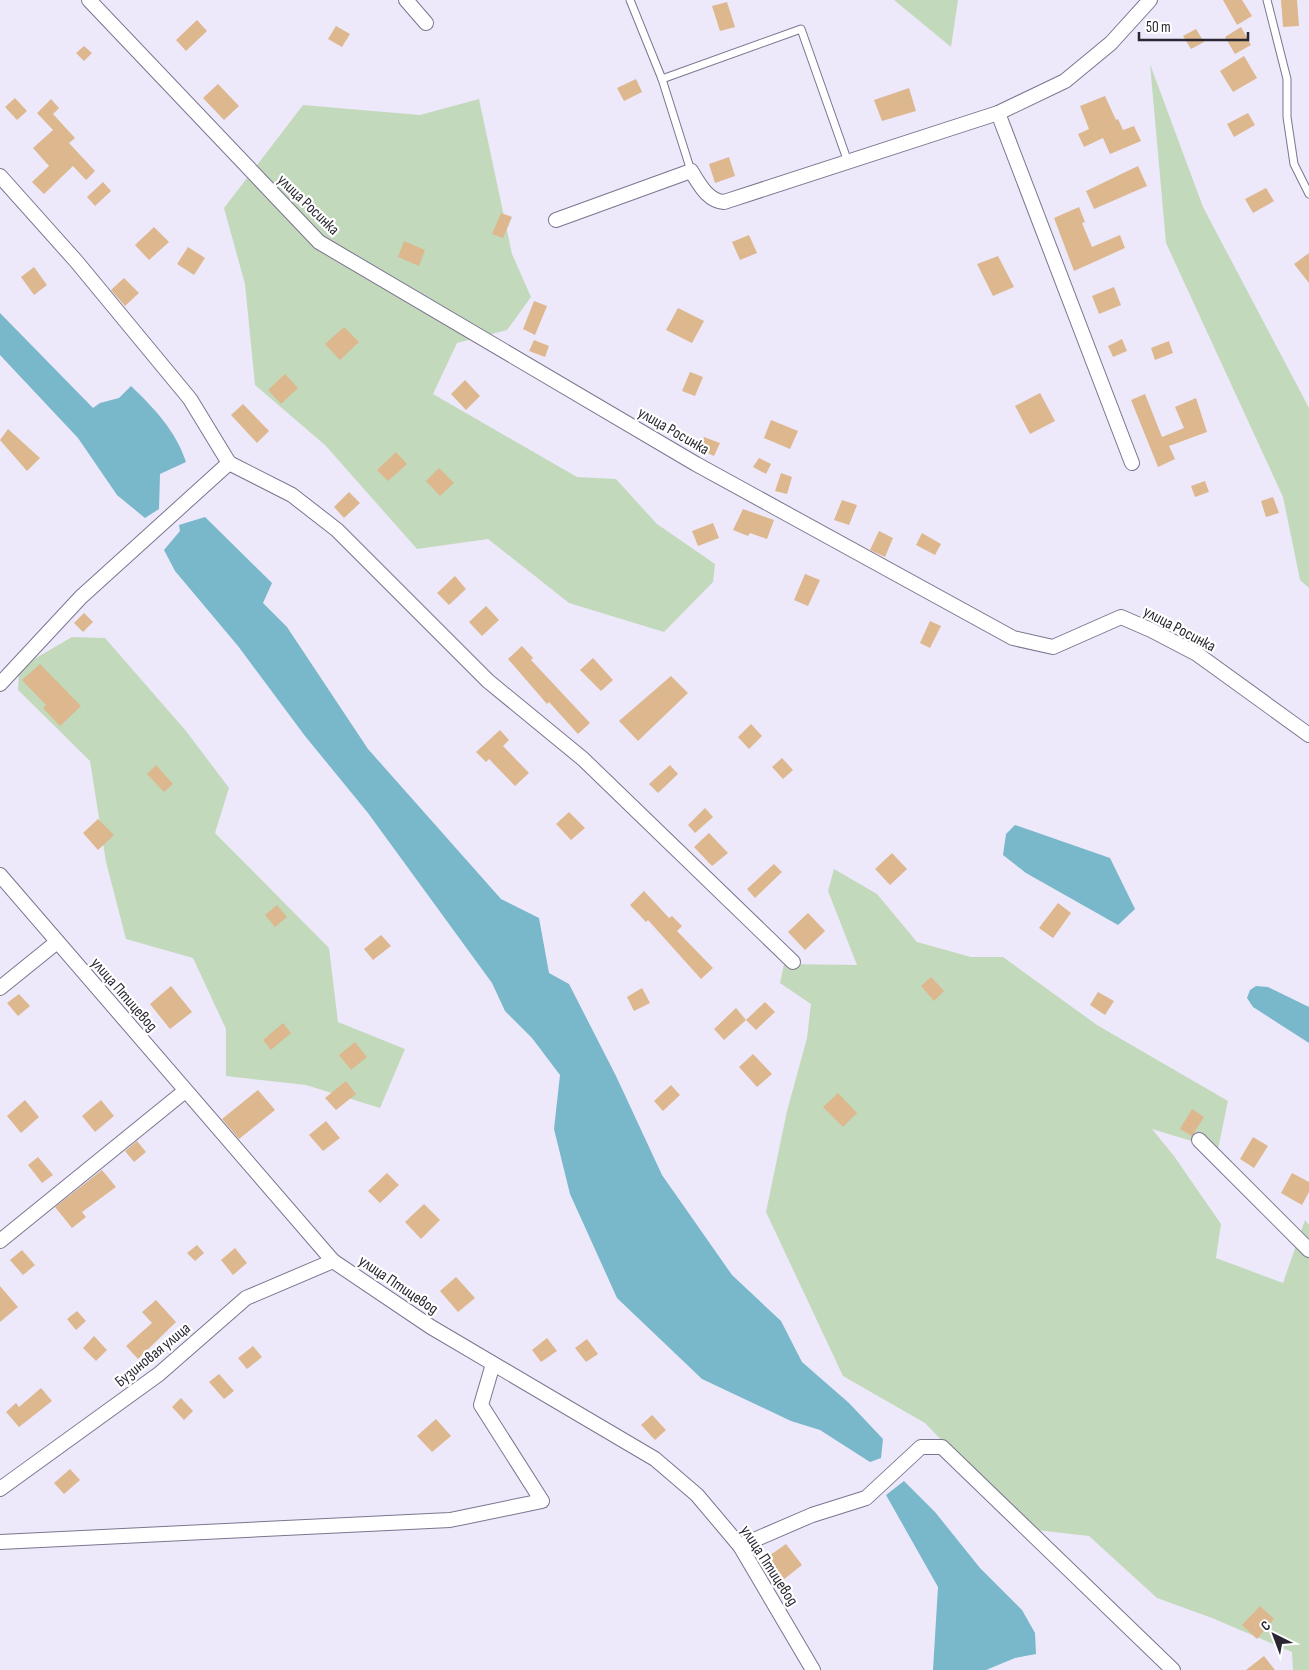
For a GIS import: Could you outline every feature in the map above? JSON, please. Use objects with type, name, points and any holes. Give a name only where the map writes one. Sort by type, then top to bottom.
[{"type":"street","name":"улица Росинка","points":[[89,0],[318,242],[696,464],[1013,638],[1054,647],[1121,618],[1150,630],[1197,654],[1309,735]]},
{"type":"street","points":[[406,0],[426,22]]},
{"type":"street","points":[[556,220],[691,171],[707,194],[716,202],[724,202],[998,113],[1065,80],[1111,43],[1150,0]]},
{"type":"street","points":[[998,113],[1132,463]]},
{"type":"street","points":[[0,176],[76,261],[190,399],[229,463],[292,495],[337,530],[488,681],[583,759],[793,962]]},
{"type":"street","points":[[0,684],[80,597],[229,463]]},
{"type":"street","name":"улица Птицевод","points":[[0,875],[333,1260],[431,1327],[655,1459],[697,1495],[740,1546],[813,1670]]},
{"type":"street","points":[[0,988],[57,942]]},
{"type":"street","points":[[0,1240],[185,1091]]},
{"type":"street","points":[[1198,1140],[1309,1250]]},
{"type":"street","name":"Бузиновая улица","points":[[0,1489],[159,1374],[246,1298],[333,1260]]},
{"type":"street","points":[[0,1542],[450,1520],[542,1500],[481,1405],[493,1364]]},
{"type":"street","points":[[740,1546],[812,1515],[866,1498],[922,1447],[942,1447],[1173,1670]]},
{"type":"lane","points":[[630,0],[662,79],[691,171]]},
{"type":"lane","points":[[1268,0],[1287,79],[1287,117],[1294,164],[1309,194]]},
{"type":"lane","points":[[662,79],[801,30],[848,162]]},
{"type":"green space","points":[[894,0],[958,0],[951,47]]},
{"type":"green space","points":[[1150,64],[1203,207],[1309,408],[1309,588],[1300,580],[1283,497],[1166,243]]},
{"type":"green space","points":[[479,99],[512,254],[531,297],[507,330],[457,343],[433,394],[577,477],[616,479],[657,524],[715,564],[713,582],[664,632],[569,603],[488,539],[417,549],[325,445],[255,385],[245,284],[224,208],[303,105],[420,115]]},
{"type":"green space","points":[[72,637],[105,638],[186,731],[229,788],[215,833],[329,948],[338,1022],[405,1049],[380,1108],[306,1085],[226,1076],[226,1029],[193,958],[126,939],[106,862],[90,761],[18,690],[19,673],[36,658]]},
{"type":"green space","points":[[834,869],[877,894],[917,942],[971,957],[1003,957],[1097,1025],[1228,1101],[1218,1149],[1152,1129],[1174,1156],[1221,1224],[1216,1258],[1283,1283],[1305,1220],[1309,1225],[1309,1670],[1293,1670],[1292,1652],[1212,1618],[1157,1598],[1089,1536],[1027,1529],[925,1423],[843,1376],[766,1212],[787,1111],[807,1038],[811,1004],[780,983],[784,964],[857,965],[828,891]]},
{"type":"water","points":[[0,313],[93,408],[100,403],[119,398],[131,386],[163,421],[176,440],[186,462],[160,474],[159,509],[145,518],[117,495],[78,438],[0,355]]},
{"type":"water","points":[[205,517],[272,583],[263,603],[287,627],[368,749],[501,899],[539,918],[549,973],[569,984],[616,1076],[662,1175],[732,1275],[781,1321],[802,1362],[849,1403],[883,1439],[881,1458],[870,1462],[820,1430],[791,1421],[702,1379],[617,1298],[570,1194],[554,1129],[560,1075],[532,1038],[505,1011],[492,983],[368,813],[305,736],[238,646],[175,571],[164,550],[180,531],[179,525]]},
{"type":"water","points":[[1015,825],[1110,858],[1135,909],[1118,925],[1026,873],[1003,855],[1006,834]]},
{"type":"water","points":[[1256,986],[1268,987],[1309,1007],[1309,1043],[1253,1007],[1247,998],[1250,990]]},
{"type":"water","points":[[904,1481],[935,1512],[980,1568],[1022,1610],[1035,1633],[1036,1654],[1015,1658],[986,1670],[933,1670],[938,1587],[886,1495]]},
{"type":"building","points":[[1223,0],[1242,0],[1252,16],[1237,25]]},
{"type":"building","points":[[1281,0],[1297,0],[1299,26],[1283,27]]},
{"type":"building","points":[[727,2],[735,27],[720,31],[712,6]]},
{"type":"building","points":[[197,20],[207,31],[186,51],[176,40]]},
{"type":"building","points":[[336,26],[350,34],[342,47],[328,39]]},
{"type":"building","points":[[1241,27],[1251,45],[1235,54],[1225,37]]},
{"type":"building","points":[[1196,29],[1204,42],[1191,49],[1183,36]]},
{"type":"building","points":[[84,46],[92,53],[84,61],[76,53]]},
{"type":"building","points":[[1244,56],[1257,78],[1233,92],[1220,71]]},
{"type":"building","points":[[636,79],[642,92],[624,101],[617,88]]},
{"type":"building","points":[[218,84],[239,106],[224,120],[203,98]]},
{"type":"building","points":[[909,88],[916,111],[882,121],[874,100]]},
{"type":"building","points":[[1105,96],[1116,120],[1118,119],[1123,130],[1134,126],[1141,141],[1110,154],[1103,138],[1084,147],[1078,134],[1089,129],[1080,106]]},
{"type":"building","points":[[15,98],[27,111],[17,120],[5,107]]},
{"type":"building","points":[[51,99],[59,108],[53,114],[75,138],[69,143],[95,171],[86,180],[73,166],[44,194],[32,182],[49,166],[33,148],[53,130],[37,113]]},
{"type":"building","points":[[1248,113],[1255,125],[1234,137],[1227,124]]},
{"type":"building","points":[[729,157],[735,176],[715,183],[709,164]]},
{"type":"building","points":[[1138,166],[1147,186],[1094,209],[1086,191]]},
{"type":"building","points":[[103,182],[111,191],[95,206],[87,197]]},
{"type":"building","points":[[1266,188],[1274,201],[1253,213],[1245,199]]},
{"type":"building","points":[[1079,207],[1085,222],[1082,223],[1092,247],[1120,235],[1125,248],[1074,271],[1054,218]]},
{"type":"building","points":[[501,213],[512,217],[503,238],[492,234]]},
{"type":"building","points":[[154,227],[169,242],[149,260],[135,245]]},
{"type":"building","points":[[749,235],[757,253],[740,260],[732,242]]},
{"type":"building","points":[[404,241],[425,250],[419,266],[398,257]]},
{"type":"building","points":[[188,247],[205,258],[194,275],[177,264]]},
{"type":"building","points":[[1309,253],[1309,283],[1294,264]]},
{"type":"building","points":[[998,256],[1014,287],[993,296],[977,264]]},
{"type":"building","points":[[34,267],[47,285],[34,295],[21,277]]},
{"type":"building","points":[[124,278],[139,293],[125,306],[111,290]]},
{"type":"building","points":[[1114,287],[1121,305],[1099,314],[1092,296]]},
{"type":"building","points":[[534,301],[547,306],[535,335],[523,329]]},
{"type":"building","points":[[678,308],[704,321],[692,343],[666,330]]},
{"type":"building","points":[[344,327],[359,342],[340,360],[325,344]]},
{"type":"building","points":[[1122,339],[1127,351],[1113,357],[1108,346]]},
{"type":"building","points":[[534,340],[549,346],[545,357],[529,351]]},
{"type":"building","points":[[1169,341],[1173,353],[1155,360],[1151,348]]},
{"type":"building","points":[[690,372],[703,377],[695,396],[682,391]]},
{"type":"building","points":[[285,374],[298,388],[281,404],[268,390]]},
{"type":"building","points":[[465,380],[480,396],[466,410],[451,394]]},
{"type":"building","points":[[1040,393],[1055,421],[1030,434],[1015,406]]},
{"type":"building","points":[[1145,394],[1162,437],[1184,428],[1175,407],[1196,398],[1207,432],[1169,446],[1175,459],[1158,467],[1131,400]]},
{"type":"building","points":[[243,404],[269,431],[257,443],[231,415]]},
{"type":"building","points":[[771,420],[798,431],[790,449],[764,438]]},
{"type":"building","points":[[8,429],[40,458],[27,471],[0,440]]},
{"type":"building","points":[[704,437],[720,443],[714,456],[699,449]]},
{"type":"building","points":[[396,452],[407,464],[388,481],[377,470]]},
{"type":"building","points":[[759,458],[771,464],[766,474],[753,467]]},
{"type":"building","points":[[439,468],[454,483],[440,496],[426,481]]},
{"type":"building","points":[[781,473],[792,477],[787,494],[775,491]]},
{"type":"building","points":[[1205,481],[1209,492],[1195,497],[1191,486]]},
{"type":"building","points":[[349,492],[360,503],[344,518],[334,507]]},
{"type":"building","points":[[1273,497],[1279,513],[1266,517],[1261,501]]},
{"type":"building","points":[[842,500],[857,505],[849,525],[834,520]]},
{"type":"building","points":[[743,509],[774,520],[767,539],[750,533],[748,536],[733,530]]},
{"type":"building","points":[[713,523],[719,538],[698,546],[692,531]]},
{"type":"building","points":[[879,531],[893,538],[885,557],[870,550]]},
{"type":"building","points":[[922,533],[941,544],[935,555],[916,545]]},
{"type":"building","points":[[805,574],[820,580],[808,606],[794,600]]},
{"type":"building","points":[[455,576],[466,589],[449,605],[437,593]]},
{"type":"building","points":[[486,606],[499,620],[482,636],[469,622]]},
{"type":"building","points":[[84,613],[93,622],[83,632],[74,623]]},
{"type":"building","points":[[930,621],[941,626],[930,648],[920,643]]},
{"type":"building","points":[[522,646],[533,658],[531,660],[590,723],[578,734],[549,702],[547,704],[508,659]]},
{"type":"building","points":[[593,658],[613,680],[601,691],[580,670]]},
{"type":"building","points":[[40,664],[81,706],[60,726],[43,708],[46,705],[22,680]]},
{"type":"building","points":[[671,676],[688,693],[638,741],[619,721]]},
{"type":"building","points":[[751,724],[762,736],[749,749],[738,737]]},
{"type":"building","points":[[500,730],[509,740],[503,746],[529,773],[515,786],[489,759],[486,762],[476,752]]},
{"type":"building","points":[[782,758],[793,770],[783,779],[772,767]]},
{"type":"building","points":[[156,765],[173,784],[164,792],[147,774]]},
{"type":"building","points":[[670,765],[678,774],[658,793],[649,784]]},
{"type":"building","points":[[705,808],[713,817],[695,833],[688,825]]},
{"type":"building","points":[[569,812],[585,828],[571,840],[556,824]]},
{"type":"building","points":[[98,819],[114,835],[98,850],[83,833]]},
{"type":"building","points":[[709,833],[728,853],[712,866],[694,847]]},
{"type":"building","points":[[892,853],[907,869],[890,885],[875,869]]},
{"type":"building","points":[[774,864],[782,872],[755,898],[747,889]]},
{"type":"building","points":[[644,891],[669,918],[672,916],[682,926],[677,931],[713,968],[701,979],[648,920],[646,922],[630,905]]},
{"type":"building","points":[[1058,903],[1071,913],[1053,938],[1039,928]]},
{"type":"building","points":[[277,905],[287,917],[275,927],[265,915]]},
{"type":"building","points":[[808,913],[825,931],[805,950],[788,932]]},
{"type":"building","points":[[381,935],[391,946],[373,960],[364,949]]},
{"type":"building","points":[[931,977],[944,991],[934,1001],[921,986]]},
{"type":"building","points":[[171,986],[192,1012],[170,1029],[150,1004]]},
{"type":"building","points":[[642,988],[650,1003],[634,1011],[627,997]]},
{"type":"building","points":[[1098,992],[1114,1001],[1105,1015],[1090,1005]]},
{"type":"building","points":[[19,994],[30,1006],[18,1016],[7,1003]]},
{"type":"building","points":[[765,1002],[775,1012],[756,1030],[746,1020]]},
{"type":"building","points":[[736,1008],[746,1020],[724,1040],[714,1029]]},
{"type":"building","points":[[283,1023],[291,1033],[271,1050],[263,1040]]},
{"type":"building","points":[[355,1042],[367,1057],[351,1070],[339,1055]]},
{"type":"building","points":[[753,1054],[772,1074],[757,1087],[739,1067]]},
{"type":"building","points":[[346,1081],[356,1094],[336,1110],[325,1098]]},
{"type":"building","points":[[671,1085],[680,1095],[663,1111],[654,1101]]},
{"type":"building","points":[[258,1090],[275,1110],[239,1139],[222,1119]]},
{"type":"building","points":[[838,1093],[857,1113],[843,1127],[823,1107]]},
{"type":"building","points":[[25,1100],[39,1117],[21,1133],[7,1116]]},
{"type":"building","points":[[101,1100],[114,1116],[95,1132],[82,1116]]},
{"type":"building","points":[[1192,1109],[1204,1117],[1192,1136],[1180,1129]]},
{"type":"building","points":[[326,1121],[340,1138],[323,1151],[309,1135]]},
{"type":"building","points":[[1253,1137],[1268,1146],[1254,1168],[1240,1159]]},
{"type":"building","points":[[137,1141],[146,1152],[134,1162],[125,1151]]},
{"type":"building","points":[[38,1157],[53,1175],[42,1183],[28,1165]]},
{"type":"building","points":[[102,1170],[116,1187],[82,1212],[86,1217],[72,1228],[55,1207]]},
{"type":"building","points":[[387,1173],[399,1185],[380,1203],[368,1191]]},
{"type":"building","points":[[1292,1173],[1309,1182],[1309,1192],[1302,1205],[1281,1193]]},
{"type":"building","points":[[424,1204],[440,1220],[421,1239],[405,1222]]},
{"type":"building","points":[[197,1245],[204,1253],[195,1261],[187,1253]]},
{"type":"building","points":[[235,1248],[247,1263],[233,1275],[221,1260]]},
{"type":"building","points":[[22,1250],[35,1265],[23,1275],[10,1260]]},
{"type":"building","points":[[456,1277],[475,1298],[458,1312],[440,1291]]},
{"type":"building","points":[[0,1286],[18,1307],[0,1322]]},
{"type":"building","points":[[156,1300],[176,1322],[138,1359],[126,1346],[152,1323],[142,1312]]},
{"type":"building","points":[[77,1311],[86,1321],[76,1330],[67,1319]]},
{"type":"building","points":[[94,1336],[107,1350],[96,1361],[83,1348]]},
{"type":"building","points":[[547,1338],[557,1351],[541,1362],[532,1350]]},
{"type":"building","points":[[587,1339],[598,1354],[586,1362],[575,1348]]},
{"type":"building","points":[[253,1346],[262,1357],[247,1369],[238,1358]]},
{"type":"building","points":[[219,1374],[234,1391],[224,1399],[209,1382]]},
{"type":"building","points":[[41,1388],[52,1401],[19,1427],[6,1412],[16,1403],[19,1407]]},
{"type":"building","points":[[181,1398],[193,1411],[184,1420],[172,1407]]},
{"type":"building","points":[[652,1415],[666,1430],[655,1440],[641,1425]]},
{"type":"building","points":[[436,1419],[451,1436],[432,1452],[417,1436]]},
{"type":"building","points":[[70,1469],[80,1480],[64,1494],[54,1483]]},
{"type":"building","points":[[786,1544],[802,1565],[783,1580],[766,1558]]},
{"type":"building","points":[[1260,1606],[1274,1619],[1257,1639],[1242,1625]]},
{"type":"building","points":[[1264,1656],[1275,1670],[1246,1670]]}]
